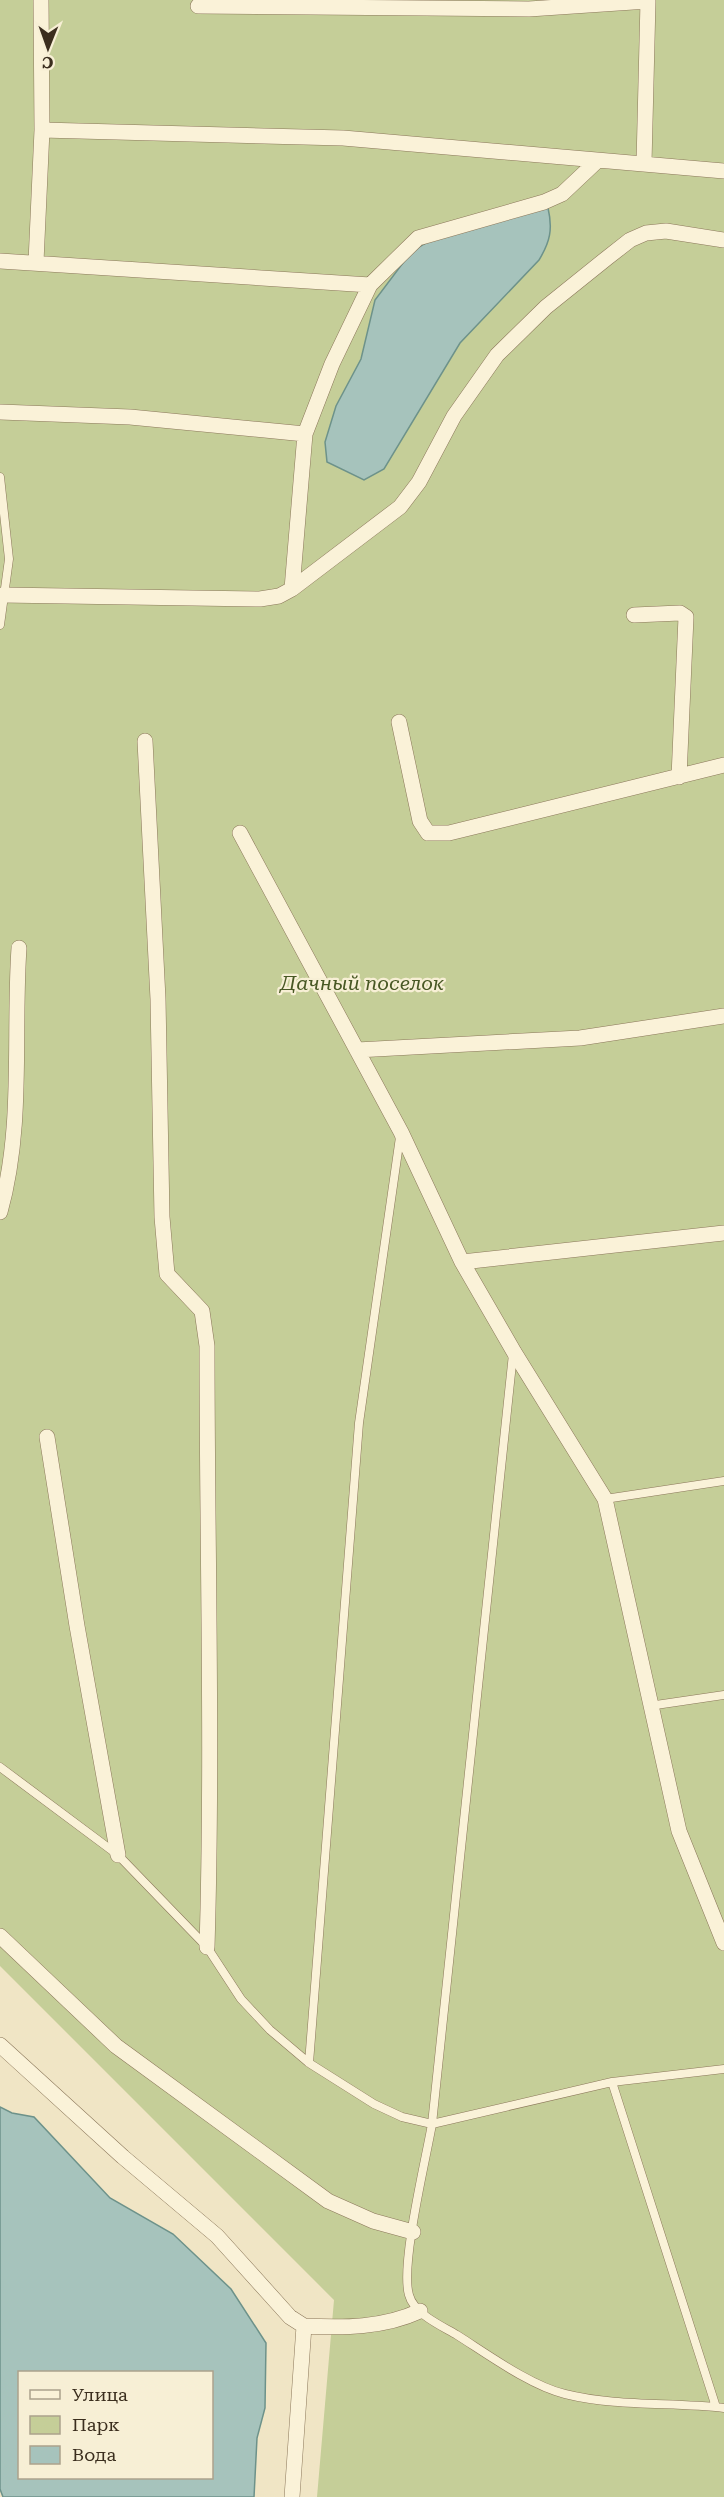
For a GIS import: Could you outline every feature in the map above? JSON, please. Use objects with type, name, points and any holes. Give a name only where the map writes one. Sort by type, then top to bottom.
[{"type":"street","points":[[36,262],[42,130],[41,0]]},
{"type":"street","points":[[198,6],[529,4],[648,0],[644,163]]},
{"type":"street","points":[[42,130],[343,138],[596,162],[644,163],[724,171]]},
{"type":"street","points":[[292,589],[306,434],[332,364],[370,285],[418,238],[544,202],[570,188],[596,162]]},
{"type":"street","points":[[2,595],[260,599],[279,596],[292,589],[400,507],[419,482],[454,417],[497,355],[520,335],[546,307],[607,258],[630,240],[646,233],[666,231],[724,240]]},
{"type":"street","points":[[0,261],[370,285]]},
{"type":"street","points":[[0,412],[130,417],[306,434]]},
{"type":"street","points":[[634,615],[680,613],[686,617],[679,777]]},
{"type":"street","points":[[399,722],[420,821],[428,832],[449,833],[724,765]]},
{"type":"street","points":[[145,741],[158,987],[162,1217],[166,1274],[202,1311],[207,1346],[207,1607],[211,1799],[207,1947]]},
{"type":"street","points":[[240,833],[400,1132],[462,1262],[604,1499],[679,1831],[724,1943]]},
{"type":"street","points":[[0,1212],[13,1153],[18,948]]},
{"type":"street","points":[[357,1050],[580,1038],[724,1016]]},
{"type":"street","points":[[462,1262],[724,1233]]},
{"type":"street","points":[[47,1437],[77,1626],[118,1855]]},
{"type":"street","points":[[0,1936],[116,2046],[328,2201],[373,2221],[413,2232]]},
{"type":"street","points":[[0,2045],[114,2149],[217,2236],[290,2317],[304,2326],[367,2326],[403,2319],[420,2311]]},
{"type":"street","points":[[292,2497],[304,2326]]},
{"type":"lane","points":[[0,477],[9,559],[2,595],[0,625]]},
{"type":"lane","points":[[309,2063],[359,1423],[400,1132]]},
{"type":"lane","points":[[514,1352],[432,2124],[413,2232],[409,2295],[420,2311],[511,2369],[563,2394],[623,2402],[720,2408],[612,2082]]},
{"type":"lane","points":[[604,1499],[724,1480]]},
{"type":"lane","points":[[649,1706],[724,1695]]},
{"type":"lane","points":[[0,1767],[118,1855],[207,1947],[241,1999],[270,2030],[309,2063],[374,2104],[402,2116],[432,2124],[612,2082],[724,2068]]},
{"type":"green space","name":"Дачный поселок","points":[[0,0],[724,0],[724,2497],[317,2497],[334,2300],[0,1966]]},
{"type":"water","points":[[548,208],[550,235],[539,260],[460,343],[384,469],[364,480],[327,462],[325,442],[336,406],[361,359],[375,300],[412,251],[448,230]]},
{"type":"water","points":[[0,2107],[12,2113],[34,2117],[110,2198],[173,2234],[231,2289],[266,2343],[265,2408],[257,2438],[254,2497],[3,2497],[0,2489]]}]
